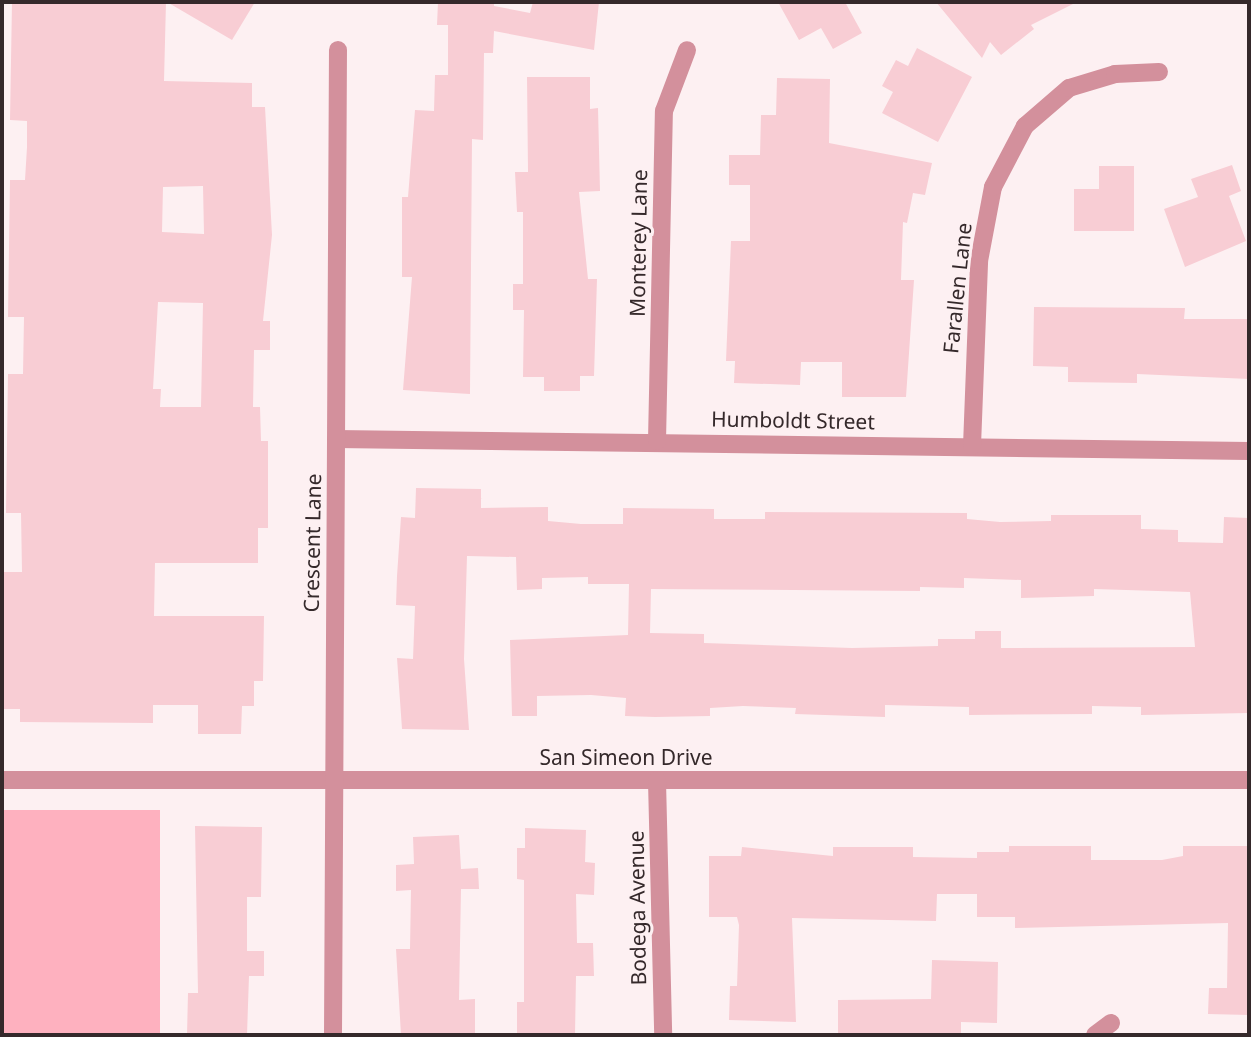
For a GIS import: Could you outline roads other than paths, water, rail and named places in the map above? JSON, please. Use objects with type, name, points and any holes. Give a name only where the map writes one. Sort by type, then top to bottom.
[{"type":"street","name":"Crescent Lane","points":[[333,1035],[332,778],[338,50]]},
{"type":"street","name":"Monterey Lane","points":[[657,441],[664,111],[687,50]]},
{"type":"street","name":"Farallen Lane","points":[[972,446],[979,261],[993,187],[1025,127],[1069,88],[1115,74],[1159,72]]},
{"type":"street","name":"Humboldt Street","points":[[336,439],[657,441],[1249,451]]},
{"type":"street","name":"San Simeon Drive","points":[[2,780],[1249,780]]},
{"type":"street","name":"Bodega Avenue","points":[[657,780],[663,1035]]},
{"type":"street","points":[[1095,1035],[1111,1023]]}]
